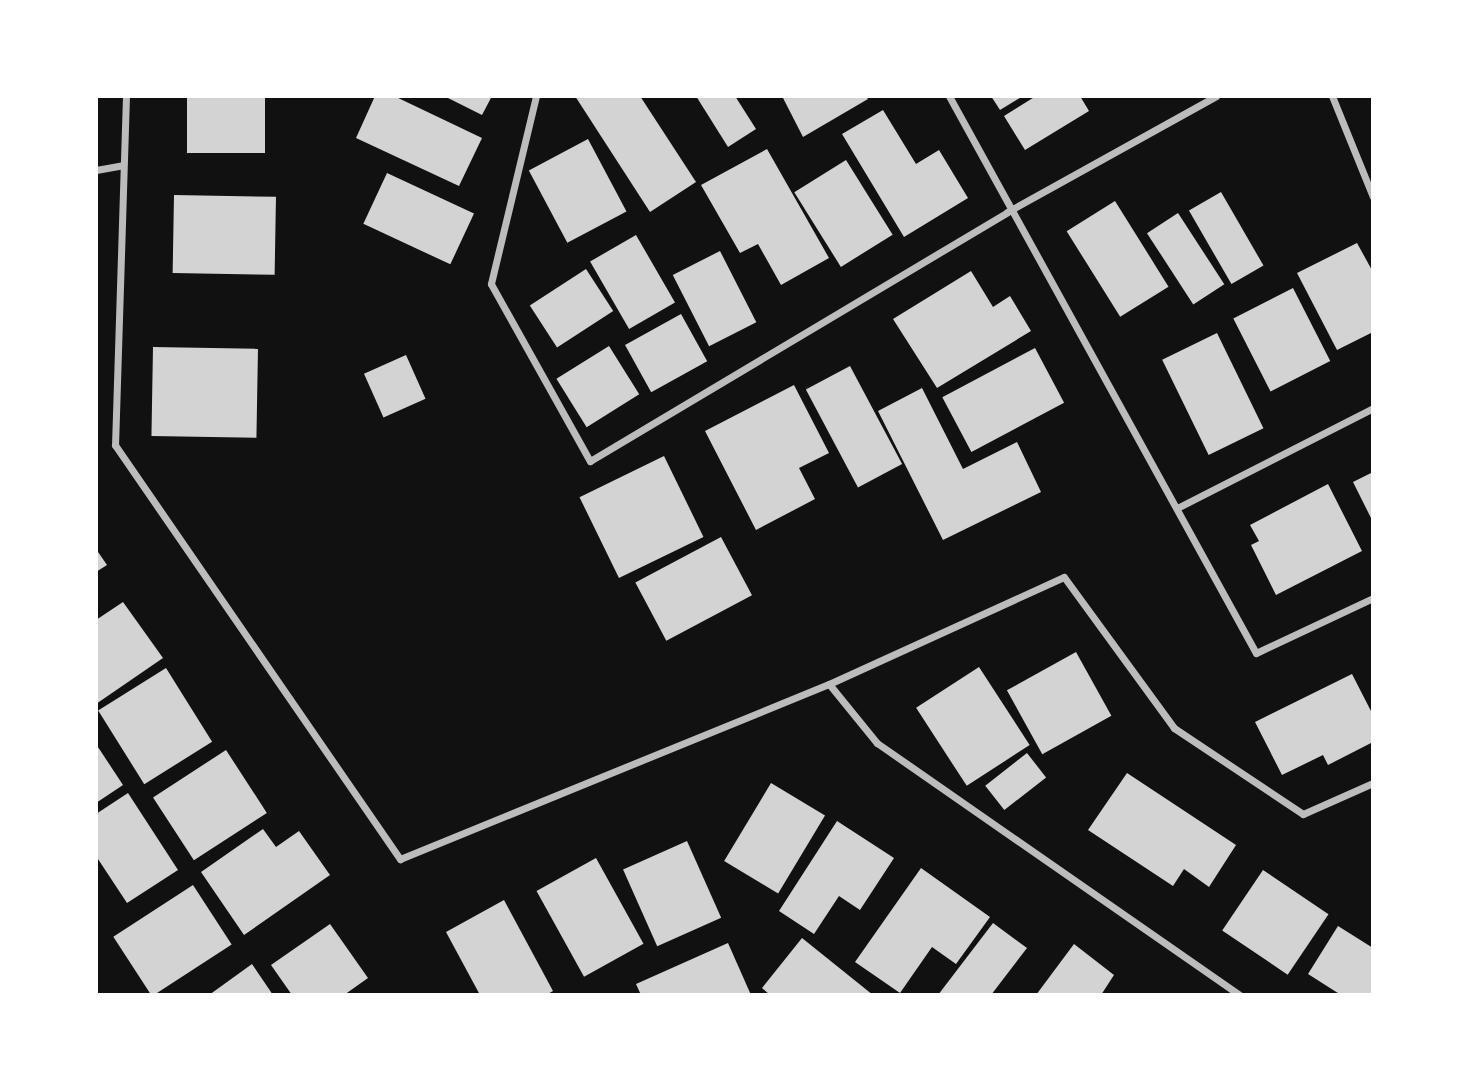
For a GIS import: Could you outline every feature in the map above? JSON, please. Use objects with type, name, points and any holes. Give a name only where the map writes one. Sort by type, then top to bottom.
[{"type":"street","points":[[126,96],[115,445],[400,859],[829,684],[1065,577],[1174,728],[1303,814],[1373,783]]},
{"type":"street","points":[[536,96],[491,284],[590,461],[1007,212],[1216,96]]},
{"type":"street","points":[[949,96],[1007,212],[1177,508],[1256,653],[1373,598]]},
{"type":"street","points":[[1332,96],[1373,197]]},
{"type":"street","points":[[96,170],[123,165]]},
{"type":"street","points":[[1177,508],[1373,408]]},
{"type":"street","points":[[829,684],[877,743],[1239,995]]},
{"type":"building","points":[[187,96],[265,96],[265,153],[187,153]]},
{"type":"building","points":[[375,96],[394,96],[482,138],[459,186],[356,138]]},
{"type":"building","points":[[444,96],[492,96],[482,115]]},
{"type":"building","points":[[575,96],[640,96],[696,182],[650,212]]},
{"type":"building","points":[[696,96],[735,96],[756,129],[728,147]]},
{"type":"building","points":[[782,96],[866,96],[868,99],[803,137]]},
{"type":"building","points":[[991,96],[1023,96],[1000,110]]},
{"type":"building","points":[[1036,96],[1080,96],[1089,111],[1025,150],[1004,116]]},
{"type":"building","points":[[883,110],[916,164],[939,150],[968,198],[904,237],[842,134]]},
{"type":"building","points":[[588,139],[626,211],[567,243],[529,170]]},
{"type":"building","points":[[767,149],[829,258],[781,285],[758,244],[740,253],[701,185]]},
{"type":"building","points":[[846,160],[893,235],[841,267],[794,192]]},
{"type":"building","points":[[387,173],[474,214],[450,264],[363,224]]},
{"type":"building","points":[[1221,192],[1264,266],[1231,284],[1189,210]]},
{"type":"building","points":[[174,195],[276,197],[275,275],[173,273]]},
{"type":"building","points":[[1115,201],[1169,287],[1120,317],[1067,231]]},
{"type":"building","points":[[1178,213],[1224,284],[1193,304],[1147,233]]},
{"type":"building","points":[[636,235],[675,303],[629,329],[590,262]]},
{"type":"building","points":[[1357,243],[1373,272],[1373,332],[1337,350],[1297,273]]},
{"type":"building","points":[[720,251],[756,322],[709,346],[673,275]]},
{"type":"building","points":[[586,269],[613,311],[557,347],[530,305]]},
{"type":"building","points":[[971,271],[993,307],[1010,296],[1031,331],[937,388],[893,319]]},
{"type":"building","points":[[1293,288],[1330,361],[1271,391],[1233,318]]},
{"type":"building","points":[[681,314],[707,361],[651,392],[625,345]]},
{"type":"building","points":[[1217,333],[1263,428],[1209,455],[1162,360]]},
{"type":"building","points":[[609,346],[639,394],[587,427],[556,379]]},
{"type":"building","points":[[153,347],[258,349],[256,438],[151,436]]},
{"type":"building","points":[[1035,348],[1064,403],[971,452],[942,397]]},
{"type":"building","points":[[406,355],[426,399],[384,418],[364,374]]},
{"type":"building","points":[[850,366],[902,464],[858,487],[806,389]]},
{"type":"building","points":[[794,385],[829,453],[799,468],[815,499],[756,530],[705,431]]},
{"type":"building","points":[[922,388],[963,469],[1017,442],[1041,492],[943,540],[878,411]]},
{"type":"building","points":[[664,456],[703,537],[619,578],[580,497]]},
{"type":"building","points":[[1373,472],[1373,522],[1353,482]]},
{"type":"building","points":[[1328,484],[1362,551],[1276,595],[1251,545],[1259,541],[1250,525]]},
{"type":"building","points":[[721,537],[752,595],[666,641],[635,583]]},
{"type":"building","points":[[96,549],[107,565],[96,572]]},
{"type":"building","points":[[123,602],[163,658],[96,704],[96,620]]},
{"type":"building","points":[[1076,652],[1111,716],[1042,754],[1007,690]]},
{"type":"building","points":[[979,667],[1030,745],[967,786],[916,708]]},
{"type":"building","points":[[166,668],[212,742],[144,784],[98,710]]},
{"type":"building","points":[[1352,674],[1373,715],[1373,742],[1328,765],[1323,755],[1282,775],[1255,722]]},
{"type":"building","points":[[96,744],[123,785],[96,803]]},
{"type":"building","points":[[226,750],[267,813],[194,860],[153,797]]},
{"type":"building","points":[[1027,753],[1046,777],[1004,810],[985,786]]},
{"type":"building","points":[[1127,773],[1236,845],[1209,887],[1184,869],[1173,886],[1088,830]]},
{"type":"building","points":[[771,783],[825,815],[778,893],[724,861]]},
{"type":"building","points":[[128,793],[178,870],[127,903],[96,856],[96,814]]},
{"type":"building","points":[[837,821],[894,858],[860,910],[839,896],[814,934],[779,911]]},
{"type":"building","points":[[263,829],[276,847],[299,831],[330,875],[244,935],[201,872]]},
{"type":"building","points":[[687,841],[721,918],[657,946],[623,869]]},
{"type":"building","points":[[596,858],[644,944],[584,977],[537,891]]},
{"type":"building","points":[[921,868],[990,917],[956,964],[932,947],[900,993],[855,962]]},
{"type":"building","points":[[1263,870],[1328,914],[1288,975],[1222,931]]},
{"type":"building","points":[[193,885],[232,945],[151,995],[113,937]]},
{"type":"building","points":[[504,900],[553,991],[546,995],[480,995],[446,932]]},
{"type":"building","points":[[993,923],[1027,948],[991,995],[938,995]]},
{"type":"building","points":[[330,924],[368,978],[344,995],[292,995],[271,965]]},
{"type":"building","points":[[1338,926],[1373,948],[1373,995],[1341,995],[1308,974]]},
{"type":"building","points":[[802,938],[873,995],[770,995],[762,988]]},
{"type":"building","points":[[728,943],[751,995],[641,995],[636,984]]},
{"type":"building","points":[[1074,944],[1114,975],[1101,995],[1036,995]]},
{"type":"building","points":[[252,964],[273,995],[209,995]]}]
